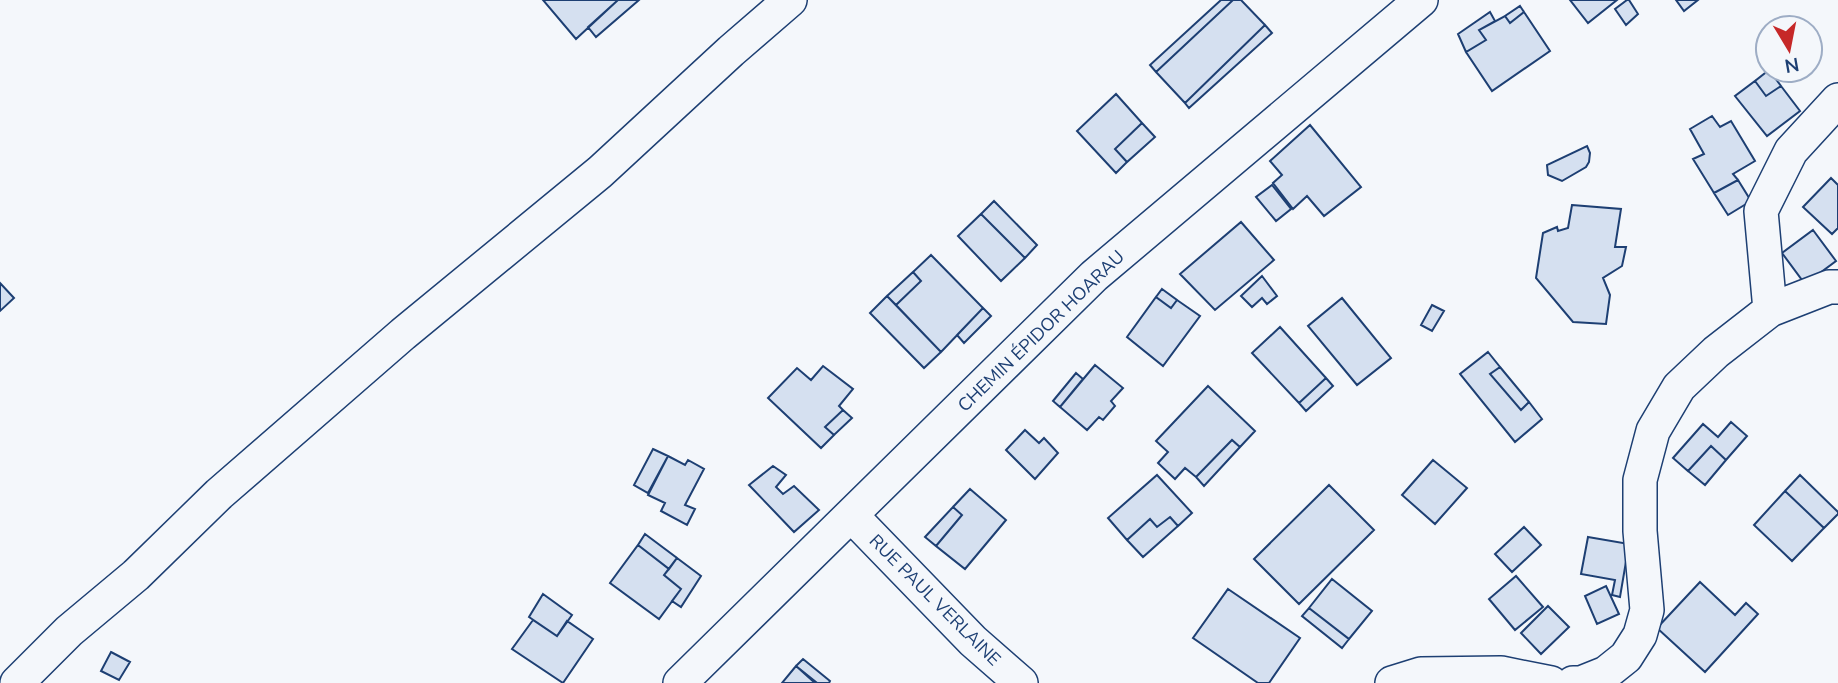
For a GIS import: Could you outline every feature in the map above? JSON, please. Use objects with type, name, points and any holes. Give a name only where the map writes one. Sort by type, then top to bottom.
[{"type":"street","points":[[17,683],[68,631],[136,575],[219,494],[403,334],[600,172],[790,0]]},
{"type":"street","name":"CHEMIN ÉPIDOR HOARAU","points":[[680,683],[1094,276],[1421,0]]},
{"type":"street","points":[[1770,310],[1761,211],[1791,151],[1838,100]]},
{"type":"street","points":[[1573,683],[1606,673],[1626,657],[1640,635],[1647,610],[1640,531],[1640,480],[1653,431],[1679,387],[1716,352],[1770,310],[1829,287],[1838,287]]},
{"type":"street","name":"RUE PAUL VERLAINE","points":[[851,515],[973,641],[1021,683]]},
{"type":"street","points":[[1392,683],[1421,674],[1501,673],[1551,683]]},
{"type":"building","points":[[543,0],[618,0],[576,39]]},
{"type":"building","points":[[618,0],[639,0],[596,37],[588,27]]},
{"type":"building","points":[[1221,0],[1233,0],[1156,72],[1150,65]]},
{"type":"building","points":[[1233,0],[1241,0],[1265,25],[1185,103],[1156,72]]},
{"type":"building","points":[[1570,0],[1617,0],[1588,23]]},
{"type":"building","points":[[1627,0],[1638,14],[1626,25],[1615,9]]},
{"type":"building","points":[[1676,0],[1698,0],[1684,11]]},
{"type":"building","points":[[1520,6],[1524,12],[1510,23],[1505,16]]},
{"type":"building","points":[[1490,12],[1495,21],[1479,30],[1486,40],[1466,52],[1458,34]]},
{"type":"building","points":[[1524,12],[1550,51],[1492,91],[1466,52],[1486,40],[1479,30],[1505,16],[1510,23]]},
{"type":"building","points":[[1265,25],[1272,33],[1189,108],[1185,103]]},
{"type":"building","points":[[1754,82],[1766,96],[1781,86],[1800,111],[1767,136],[1735,96]]},
{"type":"building","points":[[1757,84],[1780,84],[1781,86],[1766,96]]},
{"type":"building","points":[[1116,94],[1142,123],[1115,149],[1127,162],[1116,173],[1077,131]]},
{"type":"building","points":[[1712,116],[1720,127],[1731,121],[1755,161],[1733,174],[1738,180],[1714,193],[1693,159],[1704,154],[1690,129]]},
{"type":"building","points":[[1142,123],[1155,137],[1127,162],[1115,149]]},
{"type":"building","points":[[1310,125],[1361,187],[1324,216],[1307,196],[1293,209],[1273,183],[1282,175],[1270,161]]},
{"type":"building","points":[[1587,146],[1590,153],[1586,167],[1562,181],[1548,175],[1547,165]]},
{"type":"building","points":[[1831,178],[1838,185],[1838,228],[1832,234],[1803,207]]},
{"type":"building","points":[[1738,180],[1751,201],[1728,215],[1714,193]]},
{"type":"building","points":[[1272,185],[1291,209],[1276,221],[1256,197]]},
{"type":"building","points":[[994,201],[1037,245],[1025,258],[981,214]]},
{"type":"building","points":[[1572,205],[1621,209],[1615,247],[1626,247],[1622,266],[1603,278],[1610,295],[1606,324],[1573,322],[1536,278],[1543,233],[1557,227],[1558,231],[1568,228]]},
{"type":"building","points":[[981,214],[1025,258],[1001,281],[958,236]]},
{"type":"building","points":[[1241,222],[1274,260],[1215,310],[1180,274]]},
{"type":"building","points":[[1813,230],[1836,261],[1805,284],[1782,253]]},
{"type":"building","points":[[931,255],[983,308],[941,352],[896,305],[921,281],[913,272]]},
{"type":"building","points":[[913,272],[921,281],[896,305],[887,296]]},
{"type":"building","points":[[1262,276],[1277,296],[1267,304],[1262,298],[1252,307],[1241,296]]},
{"type":"building","points":[[0,283],[14,298],[0,311]]},
{"type":"building","points":[[1162,289],[1177,300],[1171,308],[1156,297]]},
{"type":"building","points":[[887,296],[941,352],[924,368],[870,313]]},
{"type":"building","points":[[1156,297],[1171,308],[1177,300],[1200,316],[1163,366],[1127,337]]},
{"type":"building","points":[[1342,298],[1391,358],[1357,385],[1308,326]]},
{"type":"building","points":[[1432,305],[1444,311],[1432,331],[1421,325]]},
{"type":"building","points":[[983,308],[991,316],[964,343],[957,335]]},
{"type":"building","points":[[1280,327],[1326,378],[1299,403],[1252,353]]},
{"type":"building","points":[[1488,352],[1500,367],[1490,374],[1521,410],[1529,402],[1542,419],[1515,442],[1460,374]]},
{"type":"building","points":[[1095,365],[1123,388],[1111,401],[1115,406],[1103,420],[1099,417],[1087,430],[1060,407]]},
{"type":"building","points":[[823,366],[853,389],[839,406],[843,410],[825,427],[834,435],[821,448],[768,398],[797,368],[811,380]]},
{"type":"building","points":[[1500,367],[1529,402],[1521,410],[1490,374]]},
{"type":"building","points":[[1076,373],[1083,379],[1060,407],[1053,401]]},
{"type":"building","points":[[1326,378],[1333,386],[1306,411],[1299,403]]},
{"type":"building","points":[[1208,386],[1255,431],[1240,447],[1232,440],[1196,477],[1185,468],[1175,479],[1158,463],[1168,452],[1156,441]]},
{"type":"building","points":[[843,410],[852,418],[834,435],[825,427]]},
{"type":"building","points":[[1731,422],[1747,436],[1726,460],[1711,446],[1688,471],[1673,458],[1703,424],[1718,437]]},
{"type":"building","points":[[1025,430],[1039,443],[1044,438],[1058,453],[1035,479],[1006,450]]},
{"type":"building","points":[[1232,440],[1240,447],[1204,486],[1196,477]]},
{"type":"building","points":[[1711,446],[1726,460],[1705,485],[1688,471]]},
{"type":"building","points":[[653,449],[668,456],[648,493],[634,485]]},
{"type":"building","points":[[668,456],[685,465],[688,460],[704,469],[685,505],[695,509],[687,525],[661,511],[665,503],[648,495]]},
{"type":"building","points":[[1433,460],[1467,488],[1435,524],[1402,495]]},
{"type":"building","points":[[773,466],[786,475],[776,487],[783,494],[794,486],[819,510],[794,532],[749,485]]},
{"type":"building","points":[[1157,475],[1192,513],[1178,526],[1170,517],[1157,527],[1150,519],[1127,540],[1108,518]]},
{"type":"building","points":[[1800,475],[1838,512],[1824,528],[1785,491]]},
{"type":"building","points":[[1329,485],[1374,530],[1299,604],[1254,559]]},
{"type":"building","points":[[970,489],[1006,520],[965,569],[936,546],[962,515],[953,507]]},
{"type":"building","points":[[1785,491],[1824,528],[1792,561],[1754,525]]},
{"type":"building","points":[[953,507],[962,515],[936,546],[925,537]]},
{"type":"building","points":[[1170,517],[1178,526],[1143,557],[1127,540],[1150,519],[1157,527]]},
{"type":"building","points":[[1524,527],[1541,545],[1512,572],[1495,554]]},
{"type":"building","points":[[645,534],[677,558],[669,569],[638,545]]},
{"type":"building","points":[[1588,537],[1629,544],[1620,597],[1612,595],[1615,580],[1581,574]]},
{"type":"building","points":[[638,545],[669,569],[664,575],[681,589],[659,619],[610,583]]},
{"type":"building","points":[[677,558],[701,576],[681,607],[672,601],[681,589],[664,575]]},
{"type":"building","points":[[1516,576],[1543,607],[1515,630],[1489,599]]},
{"type":"building","points":[[1332,579],[1372,611],[1349,639],[1309,608]]},
{"type":"building","points":[[1700,582],[1735,615],[1746,603],[1758,614],[1705,672],[1657,628]]},
{"type":"building","points":[[1606,586],[1619,614],[1597,624],[1585,596]]},
{"type":"building","points":[[1228,589],[1300,638],[1269,683],[1258,683],[1193,638]]},
{"type":"building","points":[[543,594],[572,615],[557,636],[529,617]]},
{"type":"building","points":[[1548,606],[1569,627],[1541,654],[1521,633]]},
{"type":"building","points":[[1309,608],[1349,639],[1342,648],[1302,616]]},
{"type":"building","points":[[533,620],[557,636],[567,621],[593,639],[563,683],[512,649]]},
{"type":"building","points":[[111,652],[130,662],[119,680],[101,671]]},
{"type":"building","points":[[803,659],[830,681],[829,683],[815,683],[796,666]]},
{"type":"building","points":[[796,666],[816,682],[782,683]]}]
